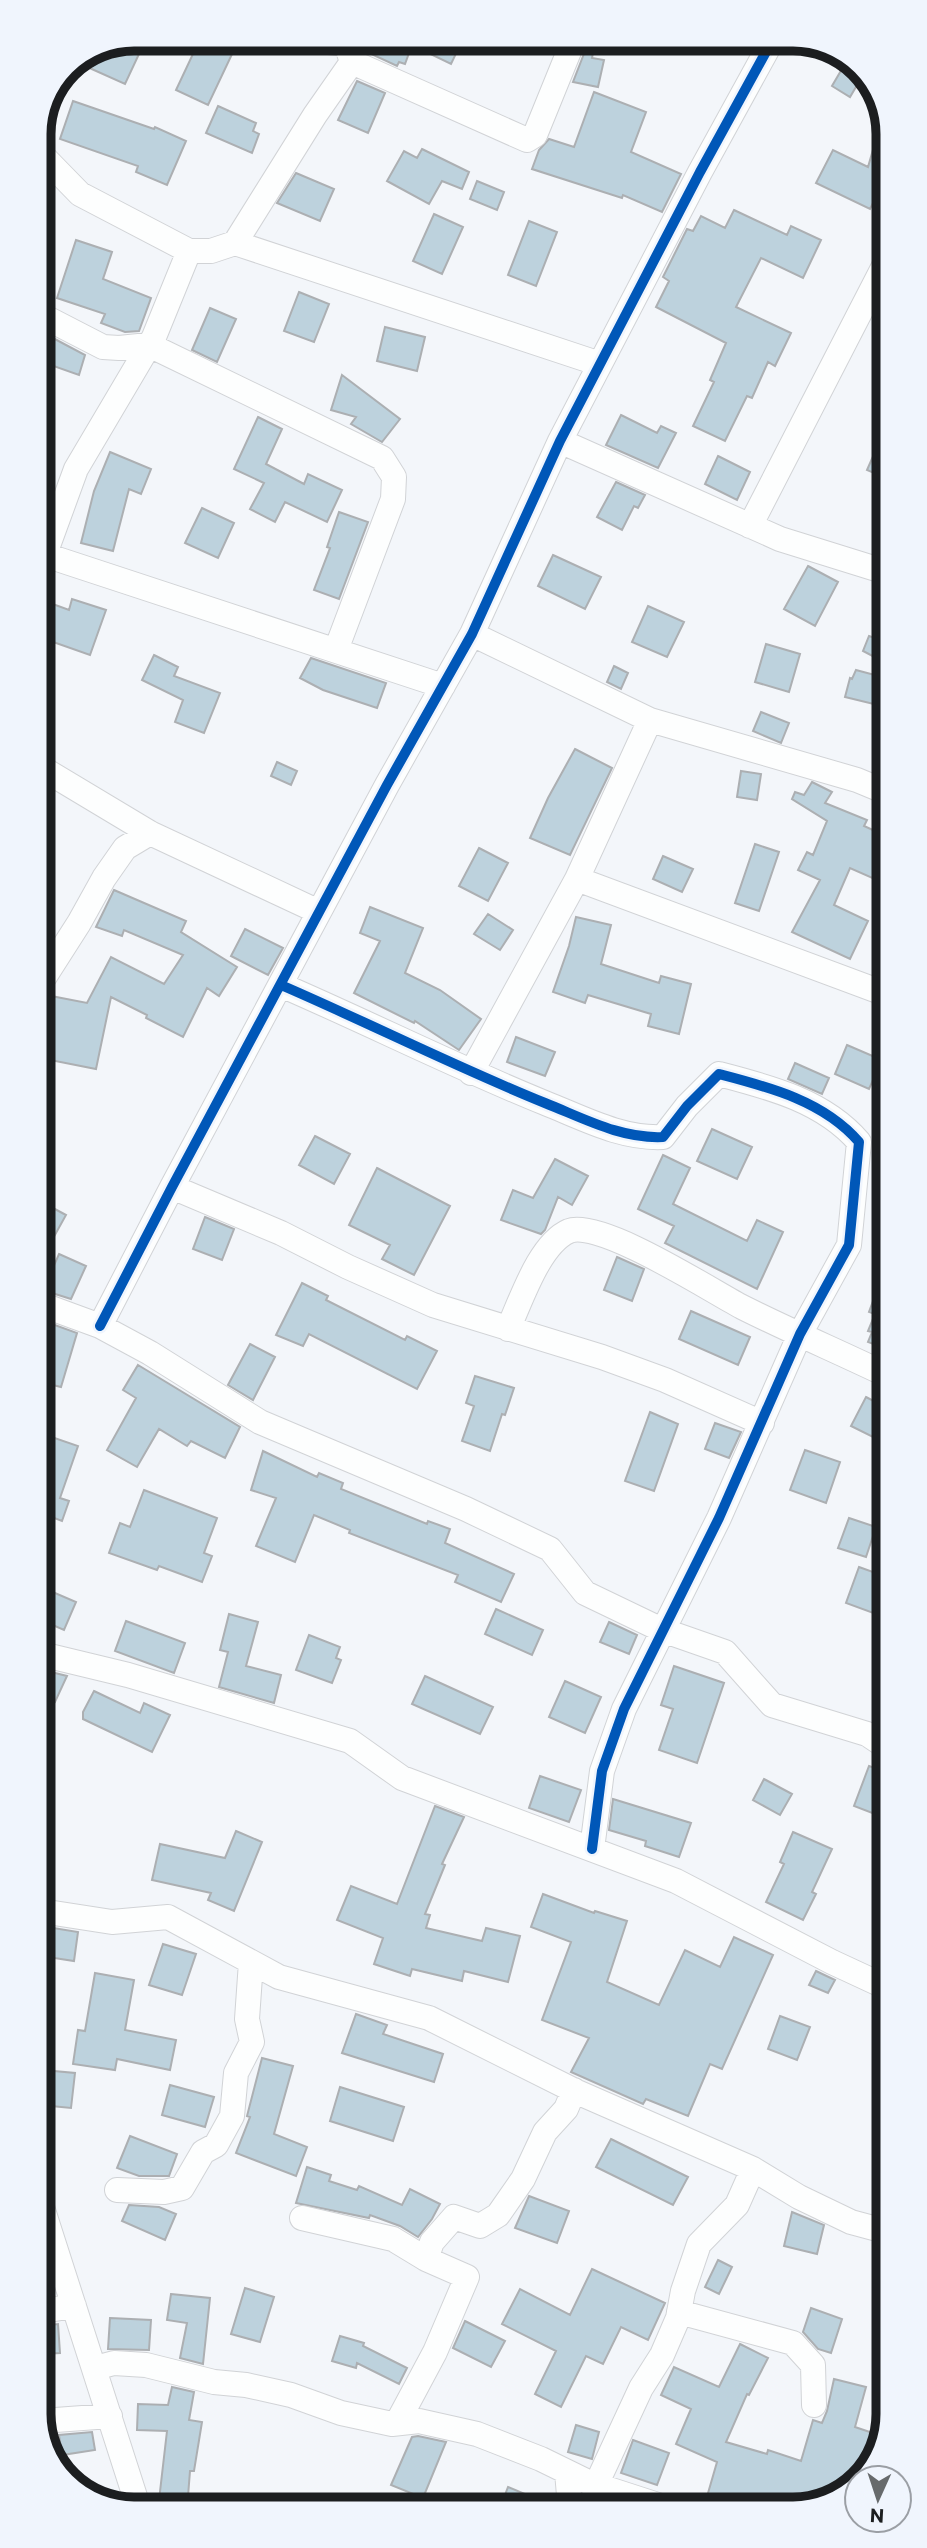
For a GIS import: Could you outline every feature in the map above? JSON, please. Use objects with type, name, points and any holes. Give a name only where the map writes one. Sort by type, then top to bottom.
[{"type":"street","points":[[234,243],[354,51]]},
{"type":"street","points":[[357,51],[472,117],[527,140],[535,135],[569,51]]},
{"type":"street","points":[[100,1326],[319,912],[472,634],[560,441],[723,128],[766,51]]},
{"type":"street","points":[[51,164],[80,194],[189,251],[211,251],[234,243],[600,364]]},
{"type":"street","points":[[51,531],[76,469],[149,345],[189,251]]},
{"type":"street","points":[[750,526],[876,295]]},
{"type":"street","points":[[51,320],[103,347],[149,345],[382,458],[394,477],[393,499],[337,650]]},
{"type":"street","points":[[560,441],[780,539],[876,569]]},
{"type":"street","points":[[51,556],[443,686]]},
{"type":"street","points":[[472,634],[650,720],[857,779],[876,788]]},
{"type":"street","points":[[471,1073],[577,879],[650,720]]},
{"type":"street","points":[[51,775],[150,833],[319,912]]},
{"type":"street","points":[[51,967],[103,878],[125,848],[150,833]]},
{"type":"street","points":[[577,879],[876,990]]},
{"type":"street","points":[[281,985],[471,1073],[630,1136],[663,1137],[687,1106],[719,1074],[771,1088],[831,1115],[859,1142],[849,1245],[800,1334],[719,1518],[624,1709],[603,1771],[592,1849]]},
{"type":"street","points":[[172,1186],[281,1233],[433,1305],[640,1371],[762,1423]]},
{"type":"street","points":[[508,1329],[540,1259],[552,1244],[567,1232],[582,1228],[653,1255],[742,1306],[876,1370]]},
{"type":"street","points":[[51,1308],[100,1326],[260,1422],[466,1509],[550,1549],[585,1593],[662,1630],[725,1652],[772,1705],[867,1734],[876,1740]]},
{"type":"street","points":[[51,1656],[128,1675],[350,1741],[402,1779],[676,1881],[876,1982]]},
{"type":"street","points":[[51,1913],[112,1922],[168,1917],[279,1977],[429,2018],[574,2090],[753,2169],[799,2197],[852,2222],[876,2229]]},
{"type":"street","points":[[117,2190],[164,2192],[182,2188],[203,2152],[216,2145],[232,2116],[236,2073],[252,2042],[247,2019],[251,1962]]},
{"type":"street","points":[[426,2259],[432,2242],[454,2217],[480,2226],[498,2215],[523,2179],[545,2132],[566,2109],[574,2090]]},
{"type":"street","points":[[596,2485],[641,2388],[662,2355],[679,2312],[699,2244],[737,2205],[753,2169]]},
{"type":"street","points":[[302,2218],[393,2239],[426,2259],[467,2277],[435,2352],[397,2423]]},
{"type":"street","points":[[51,2237],[135,2497]]},
{"type":"street","points":[[51,2310],[74,2306]]},
{"type":"street","points":[[679,2312],[793,2343],[813,2365],[814,2405]]},
{"type":"street","points":[[95,2368],[114,2363],[146,2365],[214,2382],[246,2385],[291,2395],[341,2413],[397,2423],[419,2421],[477,2434],[596,2485],[633,2497]]},
{"type":"street","points":[[51,2420],[110,2416]]},
{"type":"street","points":[[567,2472],[569,2497]]},
{"type":"building","points":[[132,51],[139,54],[125,84],[86,66],[117,52]]},
{"type":"building","points":[[194,51],[233,52],[208,105],[176,90]]},
{"type":"building","points":[[410,51],[405,64],[399,62],[397,66],[367,52]]},
{"type":"building","points":[[424,51],[457,51],[451,64]]},
{"type":"building","points":[[585,51],[593,51],[592,58],[604,60],[598,87],[573,82]]},
{"type":"building","points":[[843,67],[858,83],[850,97],[832,86]]},
{"type":"building","points":[[357,81],[385,93],[368,133],[338,120]]},
{"type":"building","points":[[594,92],[646,112],[631,152],[681,174],[662,212],[623,195],[622,198],[532,169],[539,150],[549,139],[574,147]]},
{"type":"building","points":[[73,101],[154,129],[155,127],[186,141],[167,185],[136,172],[138,166],[60,139]]},
{"type":"building","points":[[218,106],[256,123],[253,131],[259,134],[252,153],[206,133]]},
{"type":"building","points":[[876,139],[876,197],[870,209],[816,183],[833,150],[868,167]]},
{"type":"building","points":[[422,149],[469,172],[462,189],[442,181],[429,204],[387,181],[404,151],[417,158]]},
{"type":"building","points":[[296,173],[334,189],[320,221],[277,203]]},
{"type":"building","points":[[477,181],[504,192],[497,210],[470,199]]},
{"type":"building","points":[[734,210],[787,235],[791,226],[821,240],[803,278],[761,258],[736,307],[791,333],[775,366],[768,362],[752,398],[747,396],[725,441],[693,426],[714,382],[710,380],[726,343],[656,307],[669,281],[663,277],[687,229],[693,231],[701,216],[725,228]]},
{"type":"building","points":[[434,214],[463,227],[442,274],[413,261]]},
{"type":"building","points":[[529,221],[557,232],[536,286],[508,275]]},
{"type":"building","points":[[76,240],[112,252],[103,279],[151,298],[139,331],[125,332],[101,323],[105,314],[57,298]]},
{"type":"building","points":[[299,292],[329,304],[314,342],[284,331]]},
{"type":"building","points":[[210,308],[236,319],[217,362],[192,350]]},
{"type":"building","points":[[385,327],[425,337],[417,371],[377,361]]},
{"type":"building","points":[[51,337],[85,355],[79,375],[51,365]]},
{"type":"building","points":[[342,375],[400,419],[382,442],[351,424],[356,417],[331,410]]},
{"type":"building","points":[[621,415],[657,433],[661,426],[676,433],[658,468],[606,445]]},
{"type":"building","points":[[258,417],[282,429],[266,464],[304,484],[308,474],[342,490],[327,522],[285,502],[275,522],[250,509],[264,483],[234,469]]},
{"type":"building","points":[[876,450],[876,474],[867,470]]},
{"type":"building","points":[[110,452],[151,469],[141,494],[129,489],[113,551],[81,543],[94,491]]},
{"type":"building","points":[[718,456],[750,472],[737,500],[705,484]]},
{"type":"building","points":[[616,482],[645,495],[638,508],[634,506],[622,530],[597,517]]},
{"type":"building","points":[[202,508],[234,523],[218,558],[185,543]]},
{"type":"building","points":[[339,512],[368,522],[339,599],[314,590],[330,548],[327,547]]},
{"type":"building","points":[[553,555],[601,577],[585,609],[538,586]]},
{"type":"building","points":[[808,566],[838,582],[815,626],[784,609]]},
{"type":"building","points":[[72,599],[106,610],[90,655],[51,641],[51,603],[69,610]]},
{"type":"building","points":[[648,606],[684,622],[667,657],[632,642]]},
{"type":"building","points":[[869,636],[876,638],[876,658],[863,651]]},
{"type":"building","points":[[766,644],[800,654],[789,692],[755,682]]},
{"type":"building","points":[[154,655],[178,667],[174,676],[220,693],[204,733],[175,722],[183,700],[142,680]]},
{"type":"building","points":[[311,658],[386,683],[377,708],[323,690],[300,678]]},
{"type":"building","points":[[614,666],[628,673],[621,689],[607,682]]},
{"type":"building","points":[[856,670],[876,675],[876,705],[845,697],[850,678],[852,679]]},
{"type":"building","points":[[761,712],[789,723],[781,743],[753,731]]},
{"type":"building","points":[[575,749],[612,768],[570,855],[530,838]]},
{"type":"building","points":[[277,762],[297,771],[291,785],[271,776]]},
{"type":"building","points":[[741,771],[761,774],[757,800],[737,797]]},
{"type":"building","points":[[812,782],[832,792],[825,803],[867,820],[864,826],[876,831],[876,880],[850,868],[834,905],[868,921],[850,959],[792,932],[820,880],[798,870],[807,852],[813,855],[827,821],[792,799],[795,792],[804,795]]},
{"type":"building","points":[[755,844],[779,852],[759,911],[735,903]]},
{"type":"building","points":[[479,848],[508,863],[488,901],[459,886]]},
{"type":"building","points":[[663,856],[693,869],[682,892],[653,879]]},
{"type":"building","points":[[114,890],[186,921],[181,932],[237,967],[219,996],[207,988],[183,1037],[111,997],[96,1069],[51,1060],[51,996],[87,1003],[111,957],[164,984],[183,955],[124,930],[122,936],[96,927]]},
{"type":"building","points":[[370,907],[423,928],[405,973],[440,990],[481,1019],[459,1050],[415,1021],[414,1023],[354,993],[380,941],[360,933]]},
{"type":"building","points":[[488,914],[513,930],[500,950],[474,934]]},
{"type":"building","points":[[576,917],[611,925],[601,964],[659,983],[661,976],[691,984],[679,1034],[648,1026],[651,1014],[588,995],[585,1003],[553,992]]},
{"type":"building","points":[[245,929],[283,948],[268,975],[231,956]]},
{"type":"building","points":[[516,1037],[555,1052],[545,1076],[507,1062]]},
{"type":"building","points":[[847,1045],[876,1057],[876,1073],[869,1089],[835,1074]]},
{"type":"building","points":[[795,1063],[829,1078],[822,1094],[788,1079]]},
{"type":"building","points":[[712,1129],[752,1147],[737,1179],[697,1161]]},
{"type":"building","points":[[315,1136],[350,1154],[334,1184],[299,1165]]},
{"type":"building","points":[[663,1155],[690,1168],[673,1204],[747,1241],[757,1220],[783,1232],[757,1289],[665,1243],[674,1226],[638,1209]]},
{"type":"building","points":[[555,1159],[588,1176],[572,1205],[558,1197],[541,1234],[501,1220],[513,1190],[533,1198]]},
{"type":"building","points":[[377,1168],[450,1206],[414,1275],[382,1259],[390,1245],[349,1225]]},
{"type":"building","points":[[51,1207],[66,1215],[51,1242]]},
{"type":"building","points":[[205,1217],[234,1229],[222,1260],[193,1249]]},
{"type":"building","points":[[59,1254],[86,1266],[71,1299],[51,1293],[51,1272]]},
{"type":"building","points":[[617,1257],[644,1269],[632,1301],[604,1290]]},
{"type":"building","points":[[302,1283],[328,1296],[326,1300],[405,1340],[407,1336],[437,1351],[417,1389],[309,1334],[303,1346],[276,1335]]},
{"type":"building","points":[[876,1293],[876,1345],[868,1342],[872,1332],[868,1331],[875,1314],[869,1312]]},
{"type":"building","points":[[691,1311],[750,1337],[738,1365],[679,1339]]},
{"type":"building","points":[[51,1324],[77,1333],[61,1387],[51,1385]]},
{"type":"building","points":[[250,1344],[275,1357],[253,1400],[228,1385]]},
{"type":"building","points":[[138,1365],[240,1427],[225,1458],[191,1441],[187,1446],[159,1429],[137,1467],[107,1450],[136,1398],[123,1390]]},
{"type":"building","points":[[475,1376],[514,1388],[490,1451],[462,1441],[474,1406],[466,1403]]},
{"type":"building","points":[[866,1397],[876,1402],[876,1438],[851,1426]]},
{"type":"building","points":[[650,1412],[678,1424],[654,1491],[625,1481]]},
{"type":"building","points":[[715,1423],[741,1432],[729,1458],[705,1449]]},
{"type":"building","points":[[51,1437],[78,1446],[60,1498],[69,1501],[62,1521],[51,1517]]},
{"type":"building","points":[[805,1450],[840,1462],[826,1503],[790,1490]]},
{"type":"building","points":[[263,1451],[317,1477],[319,1473],[343,1483],[341,1489],[427,1524],[428,1521],[450,1529],[445,1543],[514,1574],[501,1602],[455,1582],[458,1575],[349,1533],[350,1530],[314,1515],[295,1562],[256,1546],[276,1498],[251,1490]]},
{"type":"building","points":[[144,1490],[217,1518],[204,1553],[212,1556],[202,1582],[159,1566],[157,1570],[109,1553],[120,1523],[130,1527]]},
{"type":"building","points":[[849,1518],[876,1527],[866,1557],[838,1548]]},
{"type":"building","points":[[859,1567],[876,1573],[876,1614],[846,1603]]},
{"type":"building","points":[[51,1591],[76,1602],[64,1630],[51,1624]]},
{"type":"building","points":[[496,1609],[543,1630],[532,1655],[485,1634]]},
{"type":"building","points":[[229,1614],[258,1622],[246,1666],[281,1675],[274,1703],[219,1687],[228,1652],[220,1650]]},
{"type":"building","points":[[126,1621],[185,1643],[174,1673],[115,1651]]},
{"type":"building","points":[[609,1622],[637,1635],[629,1654],[600,1642]]},
{"type":"building","points":[[309,1635],[340,1647],[336,1658],[341,1660],[332,1683],[296,1670]]},
{"type":"building","points":[[674,1666],[724,1683],[697,1763],[659,1750],[673,1709],[661,1705]]},
{"type":"building","points":[[51,1672],[67,1676],[55,1702],[51,1700]]},
{"type":"building","points":[[425,1676],[493,1707],[480,1734],[412,1704]]},
{"type":"building","points":[[565,1681],[601,1697],[585,1733],[549,1717]]},
{"type":"building","points":[[94,1691],[140,1713],[144,1703],[170,1715],[152,1752],[83,1719],[83,1712]]},
{"type":"building","points":[[869,1766],[876,1769],[876,1814],[854,1806]]},
{"type":"building","points":[[540,1776],[581,1790],[569,1822],[529,1808]]},
{"type":"building","points":[[764,1779],[792,1794],[780,1815],[753,1800]]},
{"type":"building","points":[[613,1799],[691,1823],[679,1857],[645,1846],[646,1841],[609,1830]]},
{"type":"building","points":[[435,1806],[464,1817],[442,1864],[445,1865],[425,1914],[430,1915],[426,1928],[482,1941],[486,1928],[520,1936],[508,1982],[464,1971],[462,1981],[412,1969],[410,1976],[374,1964],[383,1938],[337,1920],[351,1886],[397,1904]]},
{"type":"building","points":[[236,1831],[262,1842],[234,1911],[208,1900],[211,1893],[152,1880],[160,1844],[225,1858]]},
{"type":"building","points":[[793,1832],[832,1849],[812,1892],[816,1894],[803,1920],[766,1902],[784,1864],[780,1862]]},
{"type":"building","points":[[543,1894],[594,1913],[595,1911],[627,1921],[607,1982],[659,2005],[685,1950],[720,1967],[734,1937],[773,1955],[722,2069],[710,2064],[688,2116],[646,2099],[643,2104],[571,2072],[589,2038],[542,2020],[571,1942],[531,1927]]},
{"type":"building","points":[[51,1928],[78,1932],[74,1961],[51,1958]]},
{"type":"building","points":[[163,1944],[196,1954],[182,1995],[149,1985]]},
{"type":"building","points":[[816,1971],[835,1980],[828,1993],[809,1985]]},
{"type":"building","points":[[95,1973],[134,1980],[125,2030],[176,2040],[170,2070],[117,2059],[115,2070],[73,2064],[78,2030],[85,2031]]},
{"type":"building","points":[[356,2014],[387,2025],[383,2034],[443,2054],[434,2082],[342,2053]]},
{"type":"building","points":[[780,2016],[810,2027],[797,2060],[768,2049]]},
{"type":"building","points":[[262,2058],[293,2066],[274,2134],[307,2147],[296,2176],[236,2153],[250,2117],[247,2116]]},
{"type":"building","points":[[51,2071],[75,2073],[71,2108],[51,2106]]},
{"type":"building","points":[[170,2085],[214,2097],[205,2127],[162,2115]]},
{"type":"building","points":[[340,2087],[404,2107],[393,2141],[330,2121]]},
{"type":"building","points":[[130,2136],[177,2154],[169,2176],[139,2176],[117,2168]]},
{"type":"building","points":[[611,2139],[688,2177],[673,2205],[596,2167]]},
{"type":"building","points":[[307,2167],[331,2175],[329,2181],[357,2190],[359,2186],[402,2205],[410,2189],[440,2204],[418,2237],[400,2226],[370,2215],[369,2218],[296,2203]]},
{"type":"building","points":[[529,2196],[569,2211],[557,2243],[515,2228]]},
{"type":"building","points":[[129,2205],[159,2207],[176,2214],[165,2240],[122,2221]]},
{"type":"building","points":[[792,2212],[824,2225],[817,2254],[784,2246]]},
{"type":"building","points":[[718,2260],[732,2267],[719,2294],[705,2287]]},
{"type":"building","points":[[592,2269],[665,2303],[648,2340],[621,2327],[603,2364],[586,2356],[561,2407],[535,2394],[556,2351],[502,2324],[520,2289],[570,2315]]},
{"type":"building","points":[[245,2288],[274,2297],[260,2342],[231,2334]]},
{"type":"building","points":[[171,2294],[210,2298],[203,2364],[180,2358],[187,2323],[167,2320]]},
{"type":"building","points":[[811,2308],[842,2319],[831,2353],[818,2349],[803,2332]]},
{"type":"building","points":[[110,2318],[151,2320],[149,2350],[108,2349]]},
{"type":"building","points":[[465,2321],[505,2341],[491,2367],[453,2348]]},
{"type":"building","points":[[58,2324],[60,2353],[51,2354],[51,2325]]},
{"type":"building","points":[[340,2336],[364,2343],[363,2346],[407,2368],[399,2384],[357,2363],[356,2368],[332,2361]]},
{"type":"building","points":[[740,2344],[768,2358],[749,2395],[747,2394],[726,2442],[767,2454],[768,2450],[801,2461],[813,2420],[822,2423],[827,2411],[834,2379],[866,2387],[855,2427],[874,2433],[868,2451],[860,2464],[843,2464],[843,2481],[815,2494],[804,2497],[707,2497],[717,2462],[676,2444],[691,2409],[661,2395],[674,2367],[719,2387]]},
{"type":"building","points":[[172,2387],[194,2392],[189,2420],[202,2422],[194,2471],[190,2471],[188,2497],[159,2497],[167,2431],[137,2430],[138,2404],[168,2405]]},
{"type":"building","points":[[576,2425],[599,2432],[592,2459],[568,2452]]},
{"type":"building","points":[[92,2432],[95,2450],[62,2455],[59,2435]]},
{"type":"building","points":[[412,2437],[446,2442],[423,2497],[391,2485]]},
{"type":"building","points":[[633,2440],[669,2453],[657,2485],[621,2473]]},
{"type":"building","points":[[508,2487],[525,2494],[524,2497],[504,2497]]},
{"type":"cycle path","points":[[100,1326],[387,785],[472,634],[560,441],[766,51]]},
{"type":"cycle path","points":[[281,985],[512,1089],[617,1131],[663,1137],[687,1106],[719,1074],[776,1090],[813,1106],[845,1128],[859,1142],[849,1245],[800,1334],[719,1518],[624,1709],[602,1771],[592,1849]]}]
